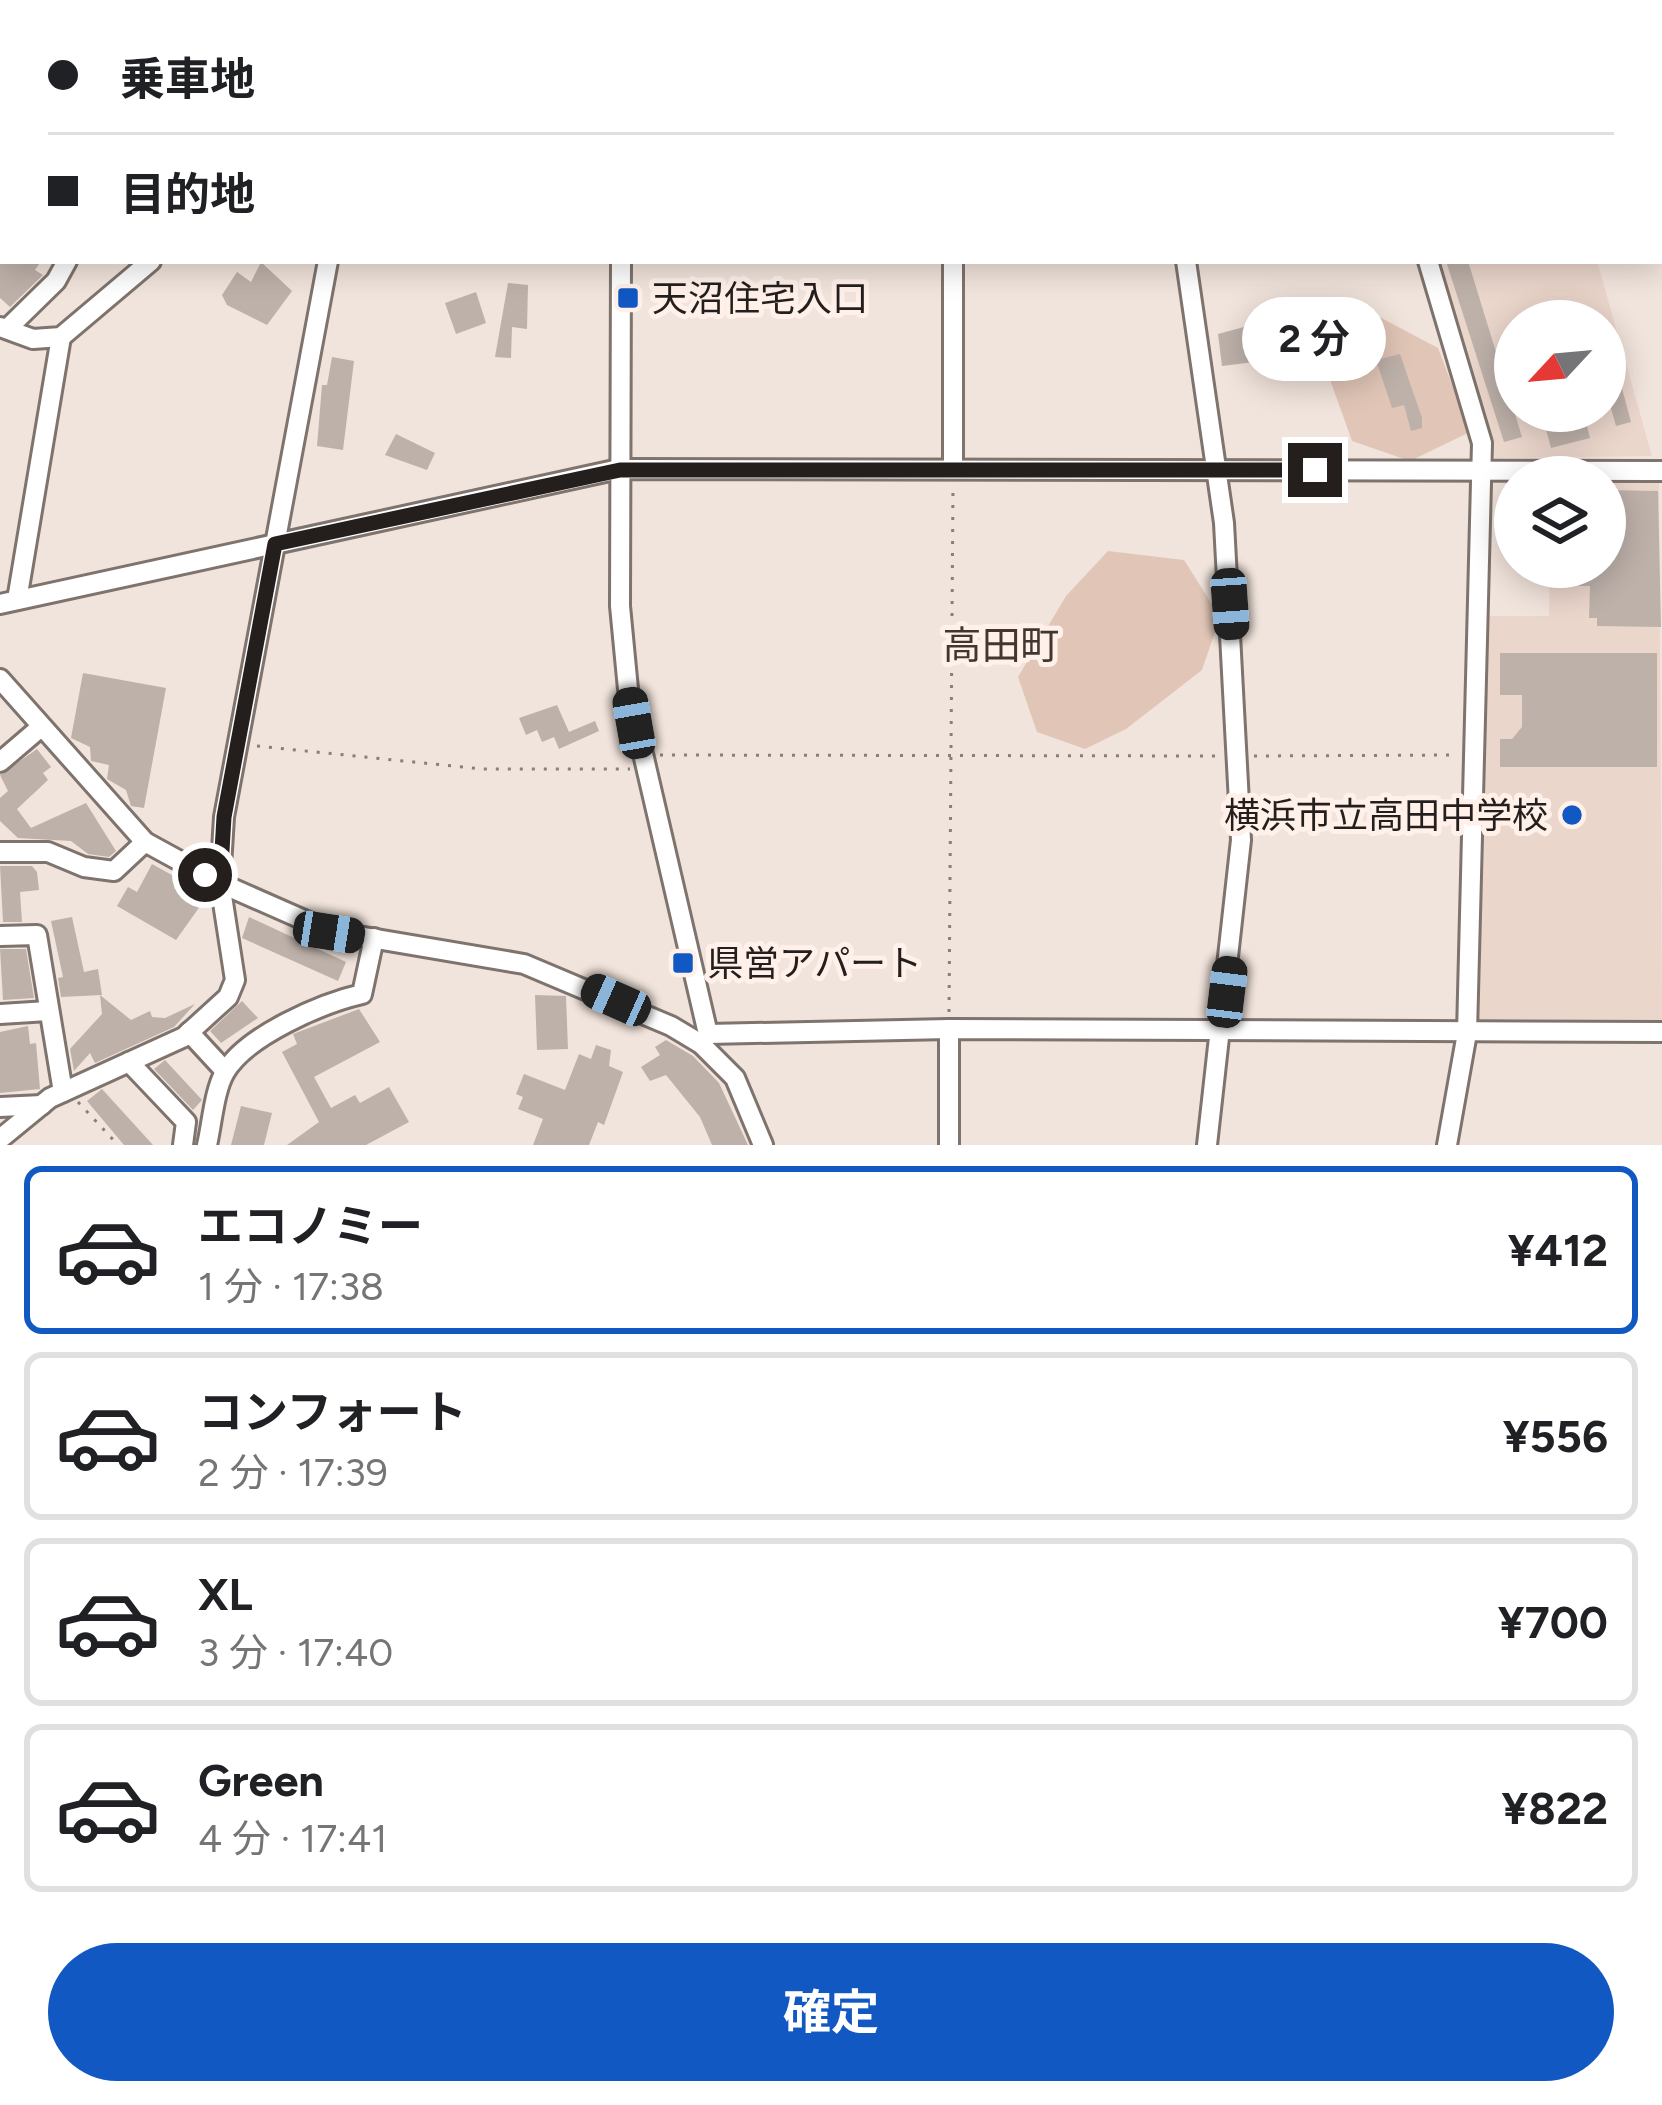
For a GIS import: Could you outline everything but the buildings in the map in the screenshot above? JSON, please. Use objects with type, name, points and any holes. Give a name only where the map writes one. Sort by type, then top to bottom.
[{"type":"street","points":[[62,338],[33,339],[4,327],[56,281],[65,264]]},
{"type":"street","points":[[148,264],[62,338],[8,602],[620,470],[1662,471]]},
{"type":"street","points":[[0,1139],[65,1091],[189,1032],[228,997],[235,980],[220,884],[237,744],[327,264]]},
{"type":"street","points":[[621,264],[620,606],[641,762],[705,1039],[735,1078],[763,1145]]},
{"type":"street","points":[[952,468],[953,264]]},
{"type":"street","points":[[1186,264],[1217,470],[1239,756],[1236,918],[1207,1145]]},
{"type":"street","points":[[1429,264],[1479,417],[1482,470],[1467,1034],[1447,1145]]},
{"type":"street","points":[[0,679],[145,842],[220,884],[329,932],[524,964],[705,1039],[949,1029],[1662,1032]]},
{"type":"street","points":[[0,762],[40,727]]},
{"type":"street","points":[[0,853],[48,852],[84,867],[114,871],[145,842]]},
{"type":"street","points":[[0,936],[38,935],[65,1091]]},
{"type":"street","points":[[207,1145],[225,1071],[270,1034],[310,1010],[362,994],[374,938]]},
{"type":"street","points":[[0,1014],[48,1011]]},
{"type":"street","points":[[949,1029],[949,1145]]},
{"type":"street","points":[[189,1032],[225,1071]]},
{"type":"street","points":[[129,1062],[186,1122],[183,1145]]},
{"type":"street","points":[[0,1107],[42,1105]]},
{"type":"path","points":[[949,1029],[952,468]]},
{"type":"path","points":[[237,744],[482,769],[951,757],[1477,755]]},
{"type":"path","points":[[65,1091],[118,1145]]},
{"type":"shaded area","points":[[1437,264],[1598,264],[1608,300],[1494,300],[1494,432],[1626,432],[1626,364],[1652,456],[1494,456]]},
{"type":"shaded area","points":[[1355,304],[1438,348],[1470,432],[1410,461],[1352,441],[1328,374]]},
{"type":"shaded area","name":"横浜市立高田中学校","points":[[1659,481],[1662,1023],[1483,1023],[1475,1014],[1489,616],[1549,616],[1550,588],[1626,588],[1626,482]]},
{"type":"shaded area","points":[[1108,551],[1184,560],[1220,617],[1202,670],[1126,729],[1085,749],[1037,732],[1018,677],[1066,596]]},
{"type":"place","name":"天沼住宅入口","points":[[628,298]]},
{"type":"place","name":"横浜市立高田中学校","points":[[1572,815]]},
{"type":"place","name":"県営アパート","points":[[683,963]]},
{"type":"district","name":"高田町","points":[[1001,645]]},
{"type":"route","points":[[205,875],[220,884],[224,817],[275,544],[620,470],[1315,470]]}]
